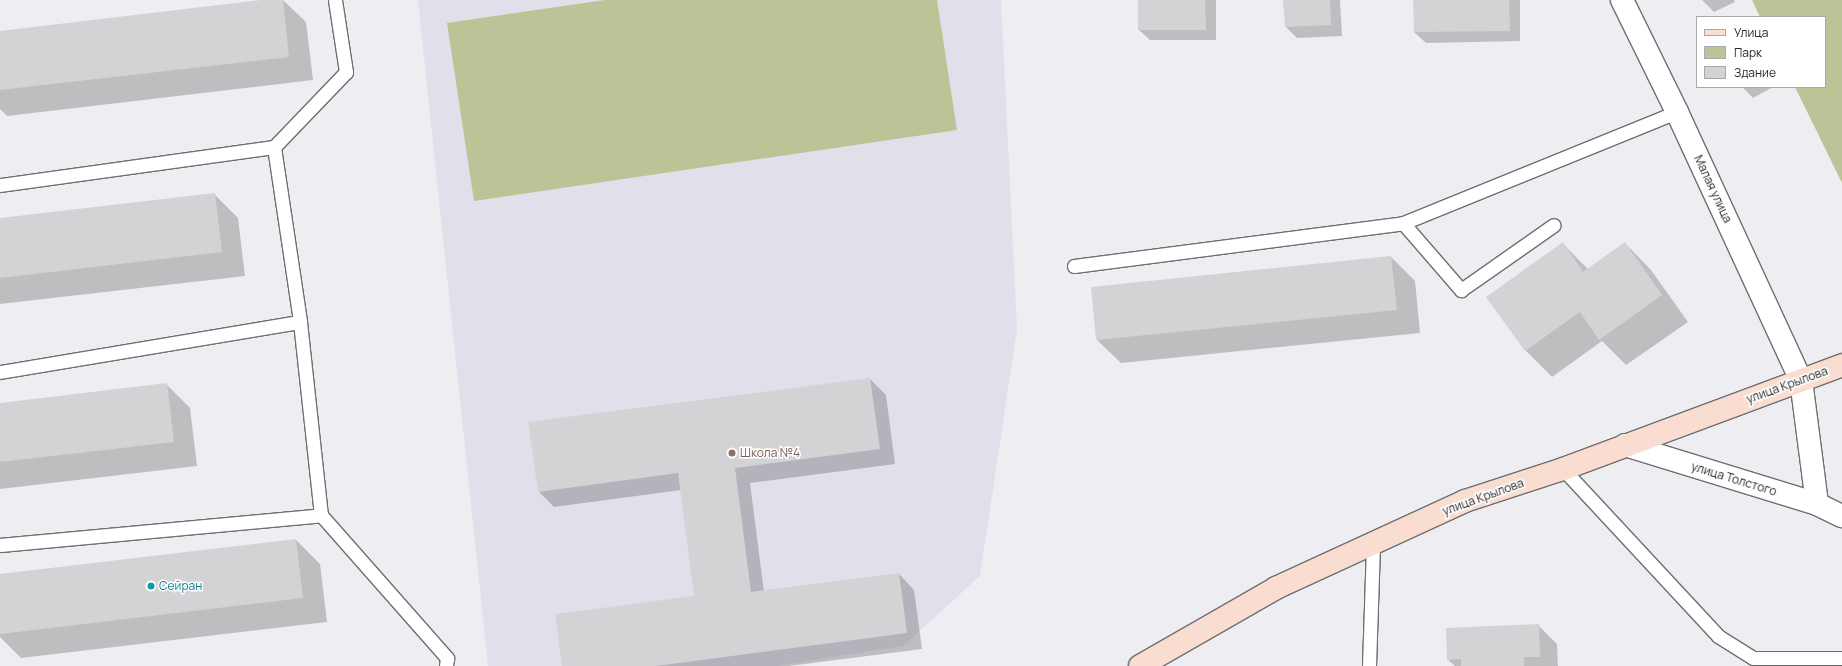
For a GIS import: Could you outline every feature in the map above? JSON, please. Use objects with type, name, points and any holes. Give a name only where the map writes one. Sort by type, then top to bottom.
[{"type":"main road","name":"улица Крылова","points":[[1140,666],[1276,588],[1465,501],[1562,469],[1842,365]]},
{"type":"street","name":"Малая улица","points":[[1622,0],[1677,112],[1801,380],[1817,504]]},
{"type":"street","name":"улица Толстого","points":[[1624,445],[1817,504],[1842,516]]},
{"type":"lane","points":[[0,184],[274,147],[346,72],[336,0]]},
{"type":"lane","points":[[1074,266],[1403,223],[1677,112]]},
{"type":"lane","points":[[274,147],[300,322],[321,515],[447,658],[446,666]]},
{"type":"lane","points":[[1403,223],[1461,290],[1554,225]]},
{"type":"lane","points":[[0,372],[300,322]]},
{"type":"lane","points":[[1562,469],[1718,636],[1753,658],[1842,658]]},
{"type":"lane","points":[[0,545],[321,515]]},
{"type":"lane","points":[[1369,666],[1373,543]]},
{"type":"shaded area","name":"Школа №4","points":[[418,0],[1001,0],[1017,329],[980,576],[903,646],[776,666],[488,666]]},
{"type":"green space","points":[[605,0],[937,0],[957,130],[474,201],[447,23]]},
{"type":"green space","points":[[1752,0],[1842,0],[1842,183],[1795,88],[1826,88],[1826,16],[1760,16]]},
{"type":"building","points":[[261,0],[283,0],[289,57],[0,90],[0,31]]},
{"type":"building","points":[[1138,0],[1205,0],[1206,30],[1138,30]]},
{"type":"building","points":[[1283,0],[1330,0],[1331,25],[1285,27]]},
{"type":"building","points":[[1413,0],[1509,0],[1510,31],[1414,32]]},
{"type":"building","points":[[215,193],[222,252],[0,278],[0,218]]},
{"type":"building","points":[[1563,242],[1583,272],[1625,242],[1662,295],[1599,340],[1580,312],[1525,351],[1486,297]]},
{"type":"building","points":[[1391,256],[1397,310],[1096,340],[1091,287]]},
{"type":"building","points":[[870,378],[880,449],[735,468],[751,592],[899,573],[907,633],[656,666],[562,666],[555,614],[694,596],[678,473],[538,492],[528,422]]},
{"type":"building","points":[[167,383],[174,442],[0,462],[0,403]]},
{"type":"building","name":"Сейран","points":[[296,539],[303,598],[0,634],[0,574]]},
{"type":"building","points":[[1539,624],[1540,657],[1524,657],[1524,666],[1461,666],[1461,659],[1447,660],[1446,628]]},
{"type":"place","name":"Школа №4","points":[[732,453]]},
{"type":"place","name":"Сейран","points":[[151,586]]}]
